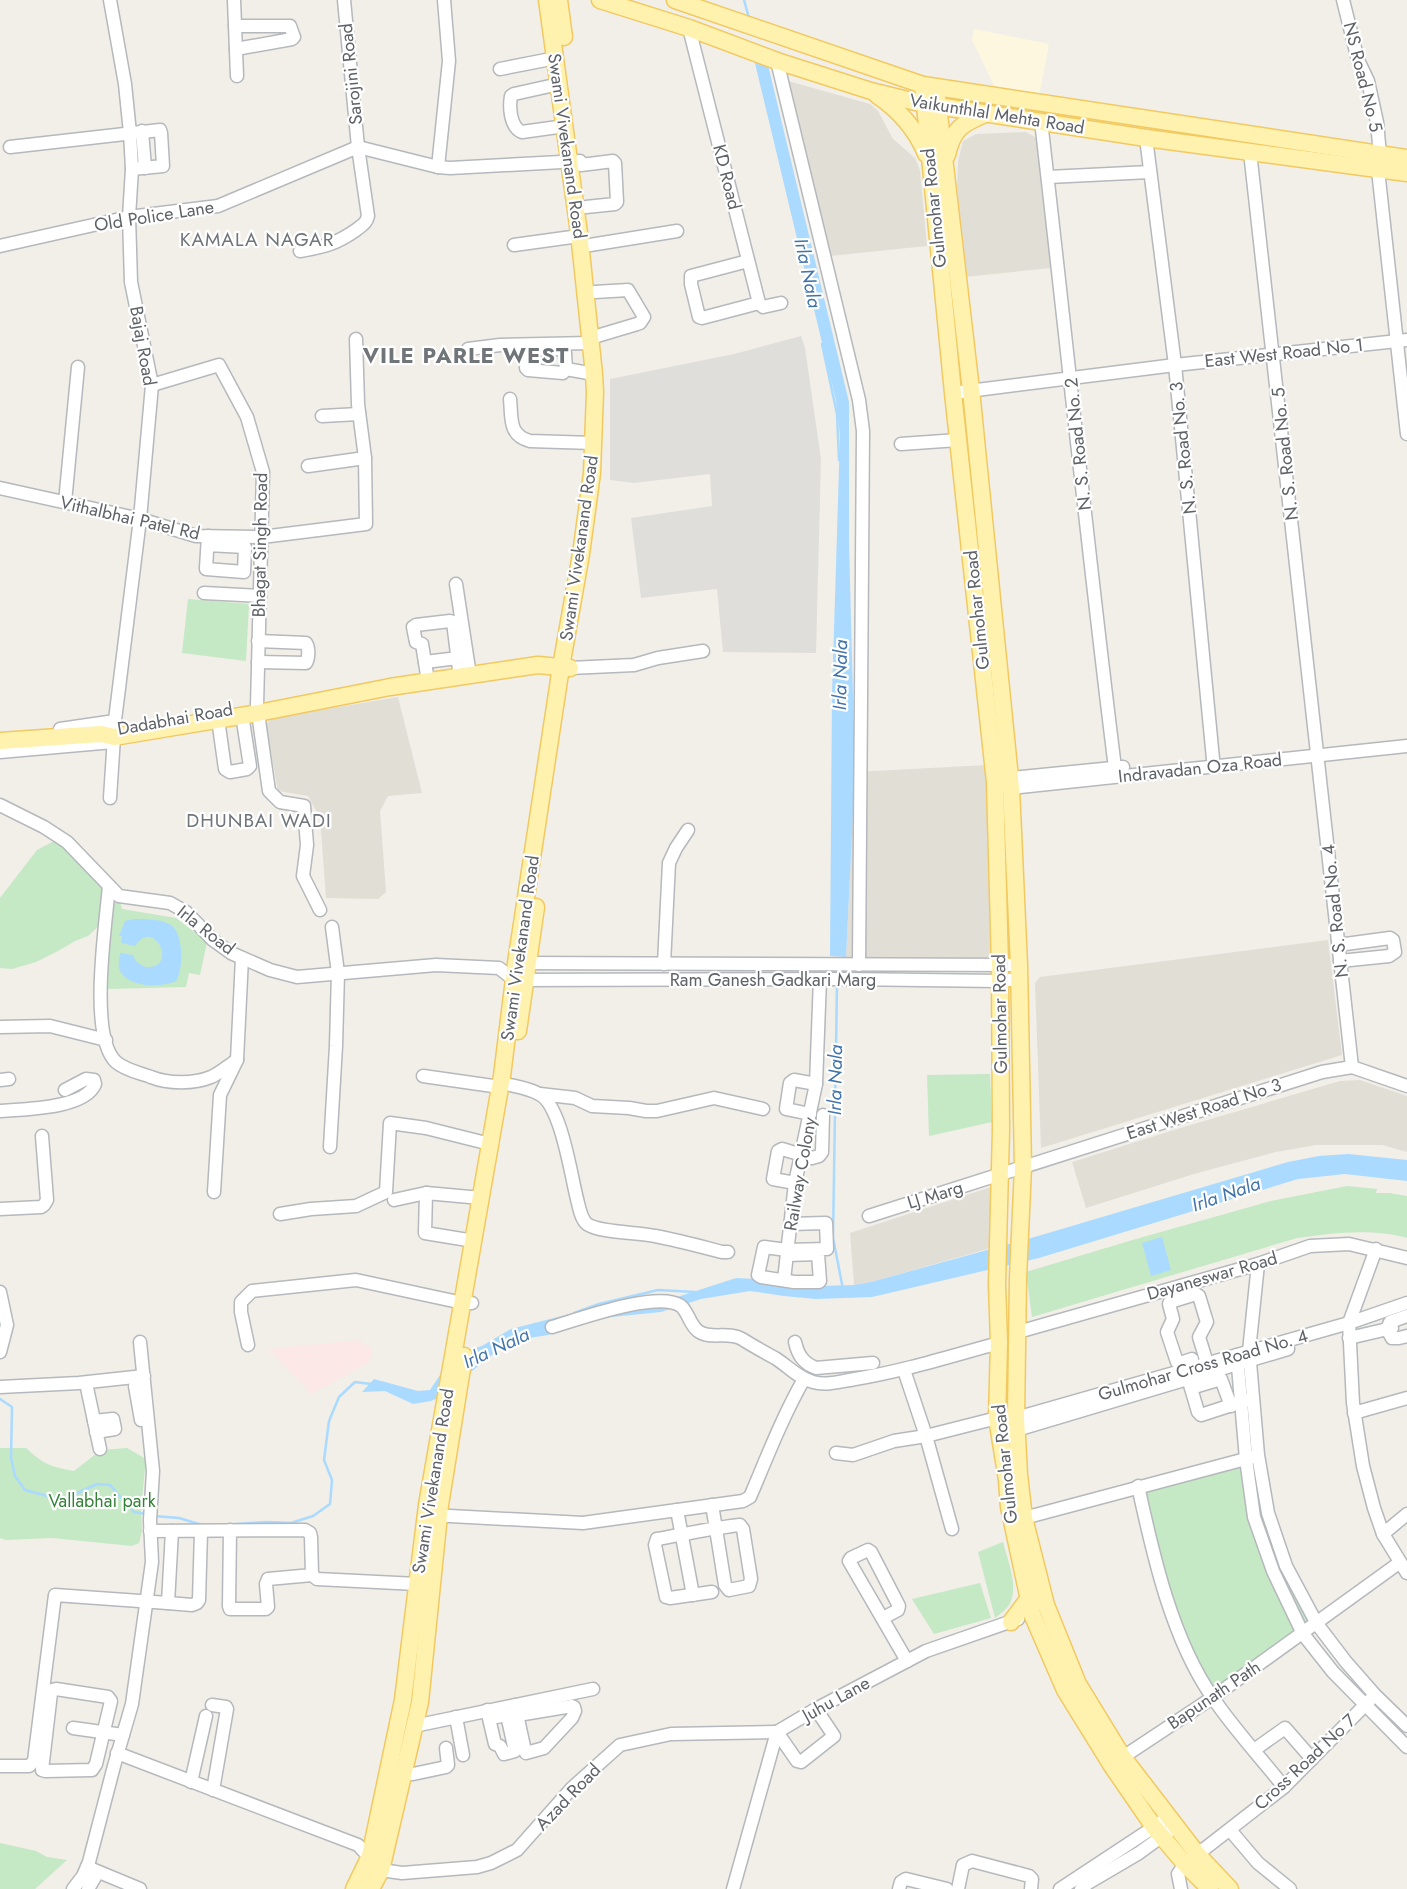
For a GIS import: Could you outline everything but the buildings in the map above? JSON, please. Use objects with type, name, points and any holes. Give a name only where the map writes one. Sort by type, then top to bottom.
[{"type":"main road","name":"Swami Vivekanand Road","points":[[371,1889],[381,1870],[420,1702],[432,1515],[444,1398],[461,1343],[505,1086],[569,665],[591,551],[602,469],[604,436],[594,339],[586,207],[577,163],[566,126],[547,0]]},
{"type":"main road","name":"Vaikunthlal Mehta Road","points":[[600,0],[617,2],[777,61],[871,91],[931,105],[1250,152],[1379,162],[1407,158]]},
{"type":"main road","name":"Vaikunthlal Mehta Road","points":[[675,0],[929,87],[1379,162],[1407,173]]},
{"type":"main road","name":"Swami Vivekanand Road","points":[[563,4],[577,163],[595,292],[595,392],[592,473],[569,665]]},
{"type":"main road","name":"Gulmohar Road","points":[[929,87],[938,165],[960,294],[1011,783],[1019,972],[1023,1167],[1018,1278],[1016,1424],[1024,1518],[1046,1605],[1078,1684],[1117,1761],[1158,1832],[1230,1889]]},
{"type":"main road","points":[[871,91],[888,102],[909,125],[938,165],[951,138],[959,128],[985,114]]},
{"type":"main road","name":"Gulmohar Road","points":[[938,165],[943,296],[994,782],[1000,973],[1001,1175],[997,1418],[1013,1531],[1032,1614],[1065,1690],[1117,1761],[1172,1821],[1210,1889]]},
{"type":"main road","points":[[943,296],[960,294]]},
{"type":"main road","name":"Dadabhai Road","points":[[111,732],[218,722],[426,668],[537,660],[569,665]]},
{"type":"main road","name":"Dadabhai Road","points":[[111,732],[250,713],[390,687],[538,665],[569,665]]},
{"type":"main road","points":[[0,741],[111,732]]},
{"type":"main road","name":"Swami Vivekanand Road","points":[[468,1303],[474,1241],[490,1144],[505,1086]]},
{"type":"main road","name":"Swami Vivekanand Road","points":[[354,1889],[370,1856],[403,1700],[418,1584],[459,1389],[461,1343]]},
{"type":"main road","points":[[1011,1622],[1029,1598]]},
{"type":"street","name":"Bajaj Road","points":[[110,0],[125,84],[136,132],[129,217],[131,282],[152,385],[140,519],[111,732],[110,798]]},
{"type":"street","points":[[234,0],[238,49],[237,76]]},
{"type":"street","name":"Sarojini Road","points":[[300,251],[327,247],[344,239],[366,223],[368,216],[358,147],[344,0]]},
{"type":"street","points":[[438,167],[449,60],[444,0]]},
{"type":"street","name":"NS Road No 5","points":[[1343,0],[1358,60],[1368,82],[1377,122],[1379,162]]},
{"type":"street","points":[[236,26],[290,26],[294,37],[292,39],[238,49]]},
{"type":"street","name":"KD Road","points":[[689,28],[759,303]]},
{"type":"street","points":[[500,69],[556,58]]},
{"type":"street","points":[[777,61],[860,400],[863,431],[859,965]]},
{"type":"street","points":[[559,84],[511,96],[510,102],[514,126],[522,132],[566,126]]},
{"type":"street","name":"N. S. Road No. 2","points":[[1041,121],[1071,378],[1092,586],[1115,768]]},
{"type":"street","points":[[10,148],[160,130],[162,133],[163,166],[132,169]]},
{"type":"street","points":[[136,132],[145,168]]},
{"type":"street","name":"N. S. Road No. 3","points":[[1146,138],[1175,365],[1214,759]]},
{"type":"street","points":[[358,147],[438,167],[450,168],[613,161],[615,163],[617,202],[615,204],[586,207]]},
{"type":"street","name":"Old Police Lane","points":[[0,246],[129,217],[218,206],[358,147]]},
{"type":"street","name":"N. S. Road No. 5","points":[[1250,152],[1317,753]]},
{"type":"street","points":[[1379,162],[1402,340],[1407,434]]},
{"type":"street","points":[[1048,177],[1150,172]]},
{"type":"street","points":[[587,244],[677,231]]},
{"type":"street","points":[[514,246],[627,245]]},
{"type":"street","points":[[748,261],[691,276],[690,284],[699,316],[702,318],[759,303],[763,307],[781,303]]},
{"type":"street","points":[[468,348],[594,339],[640,323],[644,317],[628,290],[595,292]]},
{"type":"street","points":[[308,466],[365,458],[360,414],[356,339]]},
{"type":"street","name":"East West Road No 1","points":[[953,393],[1175,365],[1402,340]]},
{"type":"street","name":"Bhagat Singh Road","points":[[152,385],[219,365],[247,417],[263,472],[260,652],[250,713]]},
{"type":"street","points":[[65,502],[78,367]]},
{"type":"street","points":[[566,369],[594,374]]},
{"type":"street","points":[[510,399],[514,430],[522,439],[593,444]]},
{"type":"street","points":[[322,416],[360,414]]},
{"type":"street","points":[[901,444],[958,440]]},
{"type":"street","name":"Vithalbhai Patel Rd","points":[[0,488],[140,519],[208,540],[227,541],[366,524],[365,458]]},
{"type":"street","points":[[208,540],[206,568],[208,570],[244,572],[245,547],[227,541]]},
{"type":"street","points":[[245,561],[261,561]]},
{"type":"street","points":[[206,576],[260,580]]},
{"type":"street","points":[[244,578],[244,595]]},
{"type":"street","points":[[456,584],[462,666]]},
{"type":"street","points":[[204,593],[260,596]]},
{"type":"street","points":[[426,668],[422,644],[416,642],[414,626],[450,620],[458,624]]},
{"type":"street","points":[[569,665],[634,665],[658,658],[702,651]]},
{"type":"street","points":[[218,722],[226,769],[230,772],[247,769],[250,766],[250,713]]},
{"type":"street","points":[[250,713],[268,791],[280,802],[304,806],[307,845],[303,876],[320,910]]},
{"type":"street","points":[[0,733],[71,728],[111,732]]},
{"type":"street","points":[[0,752],[111,732]]},
{"type":"street","name":"Indravadan Oza Road","points":[[1011,783],[1317,753],[1407,738]]},
{"type":"street","name":"Indravadan Oza Road","points":[[1011,783],[1115,768],[1214,759],[1407,746]]},
{"type":"street","name":"N. S. Road No. 4","points":[[1317,753],[1352,1066]]},
{"type":"street","points":[[994,782],[1011,783]]},
{"type":"street","name":"Irla Road","points":[[0,805],[44,827],[67,842],[118,896],[170,903],[186,912],[212,940],[231,953],[270,970],[297,977],[436,965],[499,968]]},
{"type":"street","points":[[664,964],[670,863],[676,848],[688,830]]},
{"type":"street","points":[[109,886],[100,994],[102,1019],[108,1049],[116,1062],[154,1078],[186,1082],[212,1077],[237,1060]]},
{"type":"street","points":[[330,1148],[338,973],[332,927]]},
{"type":"street","points":[[1338,944],[1390,938],[1393,940],[1395,952],[1390,956],[1340,961]]},
{"type":"street","points":[[214,1192],[220,1094],[237,1060],[242,958]]},
{"type":"street","name":"Ram Ganesh Gadkari Marg","points":[[499,968],[523,963],[859,965],[1000,973]]},
{"type":"street","points":[[499,968],[520,980]]},
{"type":"street","points":[[1000,973],[1019,972]]},
{"type":"street","name":"Ram Ganesh Gadkari Marg","points":[[520,980],[845,979],[1000,973]]},
{"type":"street","name":"Railway Colony","points":[[784,1280],[795,1183],[816,1084],[823,979]]},
{"type":"street","points":[[0,1027],[50,1026],[106,1040]]},
{"type":"street","points":[[1352,1066],[1407,1086]]},
{"type":"street","name":"East West Road No 3","points":[[1001,1175],[1322,1072],[1352,1066]]},
{"type":"street","points":[[423,1076],[505,1086],[540,1094],[575,1098],[592,1106],[657,1111],[714,1098],[763,1109]]},
{"type":"street","points":[[0,1111],[65,1105],[77,1100],[93,1088],[94,1080],[86,1079],[65,1090]]},
{"type":"street","points":[[810,1114],[786,1109],[790,1083],[794,1080],[816,1084]]},
{"type":"street","points":[[540,1094],[550,1106],[559,1122],[559,1131],[566,1148],[573,1183],[585,1223],[596,1229],[652,1235],[728,1252]]},
{"type":"street","points":[[795,1183],[773,1179],[778,1151],[782,1149],[801,1153],[812,1158],[821,1155],[823,1115]]},
{"type":"street","points":[[280,1214],[311,1209],[356,1206],[386,1192],[390,1123],[426,1128],[490,1144]]},
{"type":"street","points":[[0,1209],[41,1207],[46,1204],[42,1136]]},
{"type":"street","name":"LJ Marg","points":[[870,1216],[1001,1175]]},
{"type":"street","points":[[426,1193],[426,1234],[474,1241]]},
{"type":"street","points":[[394,1200],[426,1193],[481,1198]]},
{"type":"street","points":[[787,1252],[825,1250],[828,1247],[826,1223],[790,1224]]},
{"type":"street","name":"Dayaneswar Road","points":[[1018,1332],[1258,1264],[1310,1246],[1349,1244],[1407,1258]]},
{"type":"street","points":[[764,1246],[787,1252],[818,1254],[819,1282],[761,1277],[758,1274],[764,1246]]},
{"type":"street","points":[[1376,1250],[1349,1331],[1354,1413],[1374,1508],[1383,1534],[1403,1568]]},
{"type":"street","points":[[1258,1264],[1244,1357],[1242,1402],[1252,1457],[1268,1514],[1286,1566],[1317,1624],[1346,1662],[1375,1695],[1407,1726]]},
{"type":"street","points":[[248,1345],[241,1312],[241,1302],[252,1291],[356,1280],[468,1303]]},
{"type":"street","points":[[0,1292],[7,1325],[0,1352]]},
{"type":"street","points":[[1193,1294],[1199,1296],[1206,1322],[1199,1337],[1206,1359],[1177,1362],[1168,1333],[1168,1328],[1173,1319],[1169,1305],[1170,1302],[1193,1294]]},
{"type":"street","points":[[552,1327],[632,1304],[657,1301],[676,1304],[682,1308],[698,1331],[708,1335],[732,1335],[776,1358],[804,1379],[822,1383],[904,1370],[999,1343]]},
{"type":"street","name":"Gulmohar Cross Road No. 4","points":[[1349,1331],[1407,1303]]},
{"type":"street","name":"Gulmohar Cross Road No. 4","points":[[1000,1435],[1016,1424],[1206,1359],[1244,1357],[1349,1331],[1407,1312]]},
{"type":"street","points":[[1407,1316],[1390,1322],[1389,1329],[1392,1338],[1407,1336]]},
{"type":"street","points":[[1349,1331],[1389,1329]]},
{"type":"street","points":[[81,1887],[92,1870],[117,1753],[132,1704],[152,1562],[150,1526],[153,1471],[139,1392],[144,1376],[140,1342]]},
{"type":"street","points":[[795,1342],[800,1358],[810,1366],[820,1368],[873,1363]]},
{"type":"street","name":"Gulmohar Cross Road No. 4","points":[[836,1453],[853,1455],[894,1441],[926,1436],[997,1418],[1016,1424],[1190,1383],[1244,1357]]},
{"type":"street","points":[[820,1368],[822,1383]]},
{"type":"street","points":[[904,1370],[926,1436],[952,1529]]},
{"type":"street","points":[[0,1387],[86,1382],[144,1376]]},
{"type":"street","points":[[432,1515],[583,1523],[744,1500],[750,1497],[774,1443],[777,1431],[804,1379]]},
{"type":"street","points":[[1221,1379],[1242,1402],[1200,1414],[1190,1383],[1221,1379]]},
{"type":"street","points":[[86,1382],[100,1450]]},
{"type":"street","points":[[1354,1413],[1398,1397]]},
{"type":"street","points":[[1013,1531],[1024,1518],[1252,1457]]},
{"type":"street","points":[[1252,1457],[1254,1517],[1273,1571],[1303,1634],[1334,1672],[1407,1747]]},
{"type":"street","points":[[1138,1486],[1150,1540],[1173,1614],[1190,1658],[1212,1698],[1284,1787]]},
{"type":"street","points":[[712,1504],[716,1529],[727,1589],[736,1590],[749,1586],[751,1579],[742,1526],[716,1529],[682,1534],[657,1539],[655,1545],[665,1596],[670,1598],[712,1592]]},
{"type":"street","points":[[677,1510],[693,1595]]},
{"type":"street","points":[[1383,1534],[1407,1514]]},
{"type":"street","points":[[150,1526],[172,1531],[308,1531],[312,1537],[312,1575]]},
{"type":"street","points":[[230,1530],[230,1609],[266,1610],[268,1606],[266,1584],[268,1579],[312,1575],[318,1579],[418,1584]]},
{"type":"street","points":[[168,1603],[172,1531]]},
{"type":"street","points":[[44,1721],[51,1693],[54,1690],[108,1697],[111,1703],[94,1769],[91,1771],[45,1772],[42,1768],[40,1752],[56,1595],[192,1605],[198,1602],[201,1531]]},
{"type":"street","points":[[882,1618],[898,1610],[899,1606],[871,1552],[868,1550],[851,1558],[849,1561],[882,1618],[908,1661]]},
{"type":"street","name":"Bapunath Path","points":[[1117,1761],[1212,1698],[1317,1624],[1403,1568]]},
{"type":"street","name":"Juhu Lane","points":[[777,1732],[816,1709],[926,1651],[1032,1614],[1046,1605]]},
{"type":"street","points":[[516,1710],[593,1690]]},
{"type":"street","name":"Cross Road No 7","points":[[1192,1859],[1284,1787],[1375,1695]]},
{"type":"street","points":[[414,1726],[456,1717],[516,1710],[572,1706],[575,1711],[572,1718],[544,1748],[527,1753],[516,1710]]},
{"type":"street","points":[[191,1782],[209,1711],[226,1707],[213,1790]]},
{"type":"street","points":[[777,1732],[797,1761],[801,1762],[834,1736],[816,1709]]},
{"type":"street","points":[[403,1774],[413,1774],[446,1767],[448,1765],[442,1749],[463,1751],[456,1717]]},
{"type":"street","points":[[73,1728],[122,1735]]},
{"type":"street","points":[[1254,1750],[1285,1728],[1312,1759]]},
{"type":"street","points":[[733,1889],[777,1732]]},
{"type":"street","name":"Azad Road","points":[[381,1870],[402,1873],[477,1867],[505,1857],[517,1850],[572,1788],[620,1745],[671,1734],[777,1732]]},
{"type":"street","points":[[0,1766],[32,1765],[40,1752]]},
{"type":"street","points":[[117,1753],[358,1845],[381,1870]]},
{"type":"street","points":[[196,1762],[217,1766]]},
{"type":"street","points":[[96,1764],[114,1766]]},
{"type":"street","points":[[1081,1889],[1172,1821]]},
{"type":"street","points":[[1230,1830],[1258,1863],[1290,1889]]},
{"type":"street","points":[[1060,1889],[1158,1832]]},
{"type":"street","points":[[1181,1889],[1178,1874],[1192,1859]]},
{"type":"street","points":[[958,1889],[963,1865],[972,1861],[1029,1876],[1032,1879],[1031,1889]]},
{"type":"street","points":[[92,1870],[140,1889]]},
{"type":"street","points":[[899,1889],[903,1880],[910,1879],[947,1889]]},
{"type":"shaded area","points":[[974,29],[1049,44],[1039,97],[995,87],[972,40]]},
{"type":"shaded area","points":[[788,81],[870,104],[878,111],[893,139],[915,158],[920,170],[927,246],[830,256]]},
{"type":"shaded area","points":[[1026,132],[1038,139],[1051,268],[964,277],[957,188],[958,161],[963,141],[976,134]]},
{"type":"shaded area","points":[[801,336],[805,348],[821,459],[816,653],[723,652],[717,589],[641,598],[631,518],[712,506],[710,474],[634,483],[610,480],[610,379],[734,354]]},
{"type":"shaded area","points":[[398,697],[422,793],[388,796],[380,811],[386,892],[378,899],[326,898],[320,818],[308,796],[278,791],[266,724],[273,718]]},
{"type":"shaded area","points":[[987,765],[990,958],[846,957],[855,772]]},
{"type":"shaded area","points":[[1328,940],[1342,1055],[1041,1148],[1035,983],[1040,977]]},
{"type":"shaded area","points":[[1360,1080],[1407,1096],[1407,1152],[1382,1145],[1316,1145],[1276,1152],[1194,1174],[1086,1208],[1072,1162],[1340,1081]]},
{"type":"shaded area","points":[[994,1186],[991,1248],[871,1282],[854,1285],[850,1233]]},
{"type":"shaded area","points":[[359,1340],[372,1349],[370,1362],[312,1394],[268,1349]]},
{"type":"green space","points":[[188,599],[249,604],[246,661],[182,653]]},
{"type":"green space","points":[[54,841],[65,848],[120,902],[122,909],[176,918],[207,942],[200,975],[189,973],[186,987],[107,989],[112,918],[100,925],[88,936],[36,962],[12,969],[0,968],[0,898],[37,850]]},
{"type":"green space","points":[[990,1074],[992,1122],[929,1136],[927,1075]]},
{"type":"green space","points":[[1347,1186],[1377,1189],[1376,1193],[1407,1196],[1407,1238],[1366,1232],[1297,1238],[1032,1317],[1026,1272],[1271,1201]]},
{"type":"green space","name":"Vallabhai park","points":[[0,1448],[26,1448],[37,1458],[48,1464],[74,1471],[101,1450],[127,1448],[146,1459],[141,1509],[142,1531],[139,1543],[132,1546],[52,1538],[6,1540],[0,1538]]},
{"type":"green space","points":[[1256,1458],[1261,1509],[1291,1587],[1311,1628],[1213,1694],[1190,1652],[1171,1598],[1140,1488]]},
{"type":"green space","points":[[1003,1542],[1013,1579],[1013,1594],[1008,1606],[995,1618],[978,1552]]},
{"type":"green space","points":[[980,1583],[991,1618],[934,1634],[912,1599]]},
{"type":"green space","points":[[0,1843],[36,1851],[47,1857],[67,1860],[35,1889],[0,1889]]},
{"type":"water","points":[[754,59],[768,65],[849,402],[849,543],[855,772],[846,957],[830,956],[832,695],[840,436],[836,401]]},
{"type":"water","points":[[134,919],[161,921],[174,928],[178,934],[181,951],[179,976],[176,981],[162,985],[144,985],[136,983],[123,975],[119,968],[120,953],[133,955],[138,963],[147,967],[156,965],[161,960],[160,946],[156,940],[150,937],[143,938],[135,946],[121,943],[122,936],[119,936],[125,921]]},
{"type":"water","points":[[1348,1154],[1407,1160],[1407,1181],[1345,1174],[1298,1179],[1039,1258],[872,1297],[816,1299],[750,1291],[701,1299],[661,1312],[592,1319],[548,1335],[504,1342],[498,1350],[440,1397],[431,1401],[413,1404],[385,1391],[362,1392],[374,1379],[418,1391],[430,1390],[440,1375],[445,1357],[482,1346],[511,1329],[597,1307],[659,1303],[736,1278],[775,1280],[819,1286],[854,1285],[871,1282],[1038,1236],[1288,1162],[1319,1156]]},
{"type":"water","points":[[1162,1237],[1171,1270],[1151,1276],[1142,1243]]},
{"type":"waterway","name":"Irla Nala","points":[[744,0],[749,18]]},
{"type":"waterway","name":"Irla Nala","points":[[822,344],[837,414],[839,460]]},
{"type":"waterway","name":"Irla Nala","points":[[837,983],[833,1238],[843,1289]]},
{"type":"waterway","name":"Irla Nala","points":[[574,1313],[599,1304],[658,1290],[695,1292]]},
{"type":"waterway","name":"Irla Nala","points":[[220,1525],[267,1522],[291,1523],[313,1516],[330,1504],[332,1480],[324,1460],[329,1421],[339,1397],[355,1382],[371,1384]]},
{"type":"waterway","name":"Irla Nala","points":[[0,1399],[12,1407],[11,1458],[15,1476],[25,1490],[62,1500],[97,1484],[110,1485],[134,1512],[146,1514]]},
{"type":"waterway","name":"Irla Nala","points":[[154,1516],[179,1518],[202,1525]]},
{"type":"district","name":"KAMALA NAGAR","points":[[257,239]]},
{"type":"district","name":"VILE PARLE WEST","points":[[466,355]]},
{"type":"district","name":"DHUNBAI WADI","points":[[259,820]]}]
